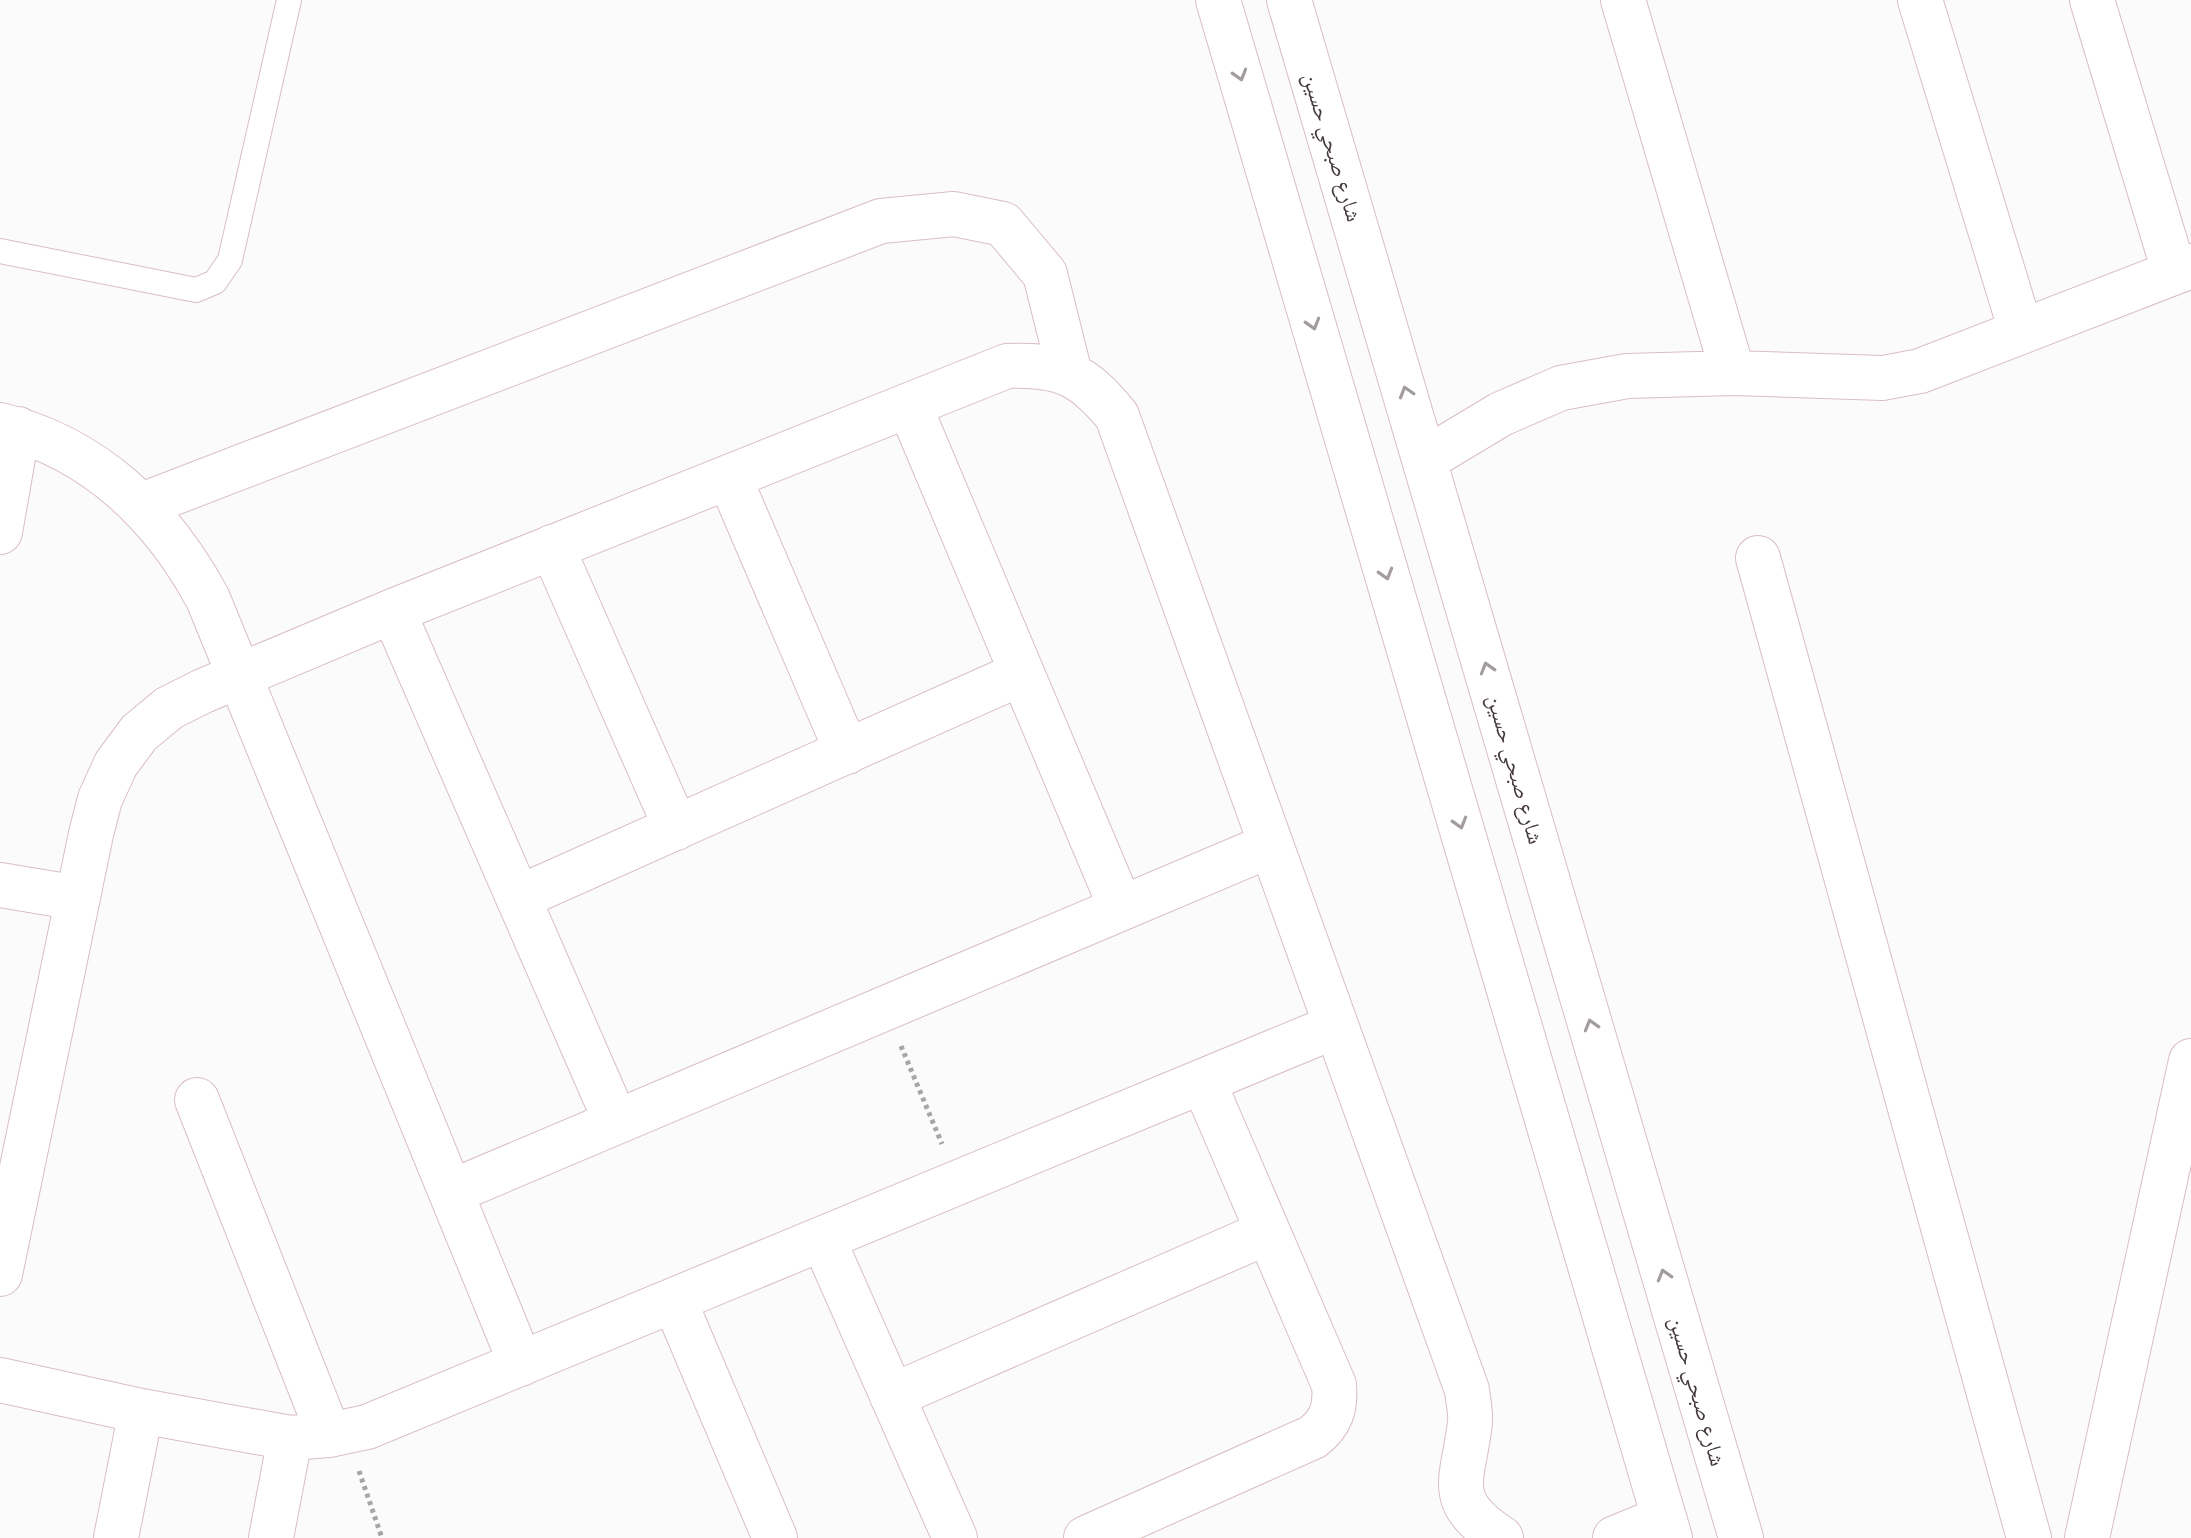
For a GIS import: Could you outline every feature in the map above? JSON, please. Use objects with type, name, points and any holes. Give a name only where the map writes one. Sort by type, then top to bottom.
[{"type":"street","points":[[1218,0],[1667,1528],[1615,1538]]},
{"type":"street","name":"شارع صبحي حسين","points":[[1289,0],[1741,1538]]},
{"type":"street","points":[[1623,0],[1733,373]]},
{"type":"street","points":[[1920,0],[2021,331]]},
{"type":"street","points":[[1426,459],[1501,414],[1561,388],[1627,376],[1733,373],[1883,378],[1920,371],[2183,268],[2092,0]]},
{"type":"street","points":[[142,505],[881,221],[954,214],[1003,224],[1045,274],[1070,374]]},
{"type":"street","points":[[0,1274],[97,810],[116,764],[139,733],[169,708],[393,611],[1007,366],[1039,365],[1070,374],[1097,391],[1117,416],[1467,1390],[1470,1419],[1460,1476],[1464,1504],[1479,1524],[1501,1538]]},
{"type":"street","points":[[909,405],[1121,908]]},
{"type":"street","points":[[0,532],[9,427],[47,440],[113,479],[142,505],[190,566],[208,599],[521,1364]]},
{"type":"street","points":[[729,477],[847,752]]},
{"type":"street","points":[[552,547],[676,828]]},
{"type":"street","points":[[1758,558],[2029,1538]]},
{"type":"street","points":[[393,611],[616,1122]]},
{"type":"street","points":[[518,898],[1022,673]]},
{"type":"street","points":[[451,1192],[1271,845]]},
{"type":"street","points":[[0,885],[78,898]]},
{"type":"street","points":[[0,1380],[141,1411],[322,1435],[367,1427],[1336,1026]]},
{"type":"street","points":[[2087,1538],[2191,1061]]},
{"type":"street","points":[[1086,1538],[1313,1437],[1324,1428],[1332,1414],[1334,1385],[1203,1081]]},
{"type":"street","points":[[197,1100],[322,1435],[271,1538]]},
{"type":"street","points":[[892,1396],[1268,1232]]},
{"type":"street","points":[[823,1239],[955,1538]]},
{"type":"street","points":[[674,1300],[775,1538]]},
{"type":"street","points":[[116,1538],[141,1411]]},
{"type":"lane","points":[[0,251],[196,290],[215,282],[230,260],[289,0]]},
{"type":"path","points":[[886,1008],[958,1183]]},
{"type":"path","points":[[322,1435],[382,1538]]}]
